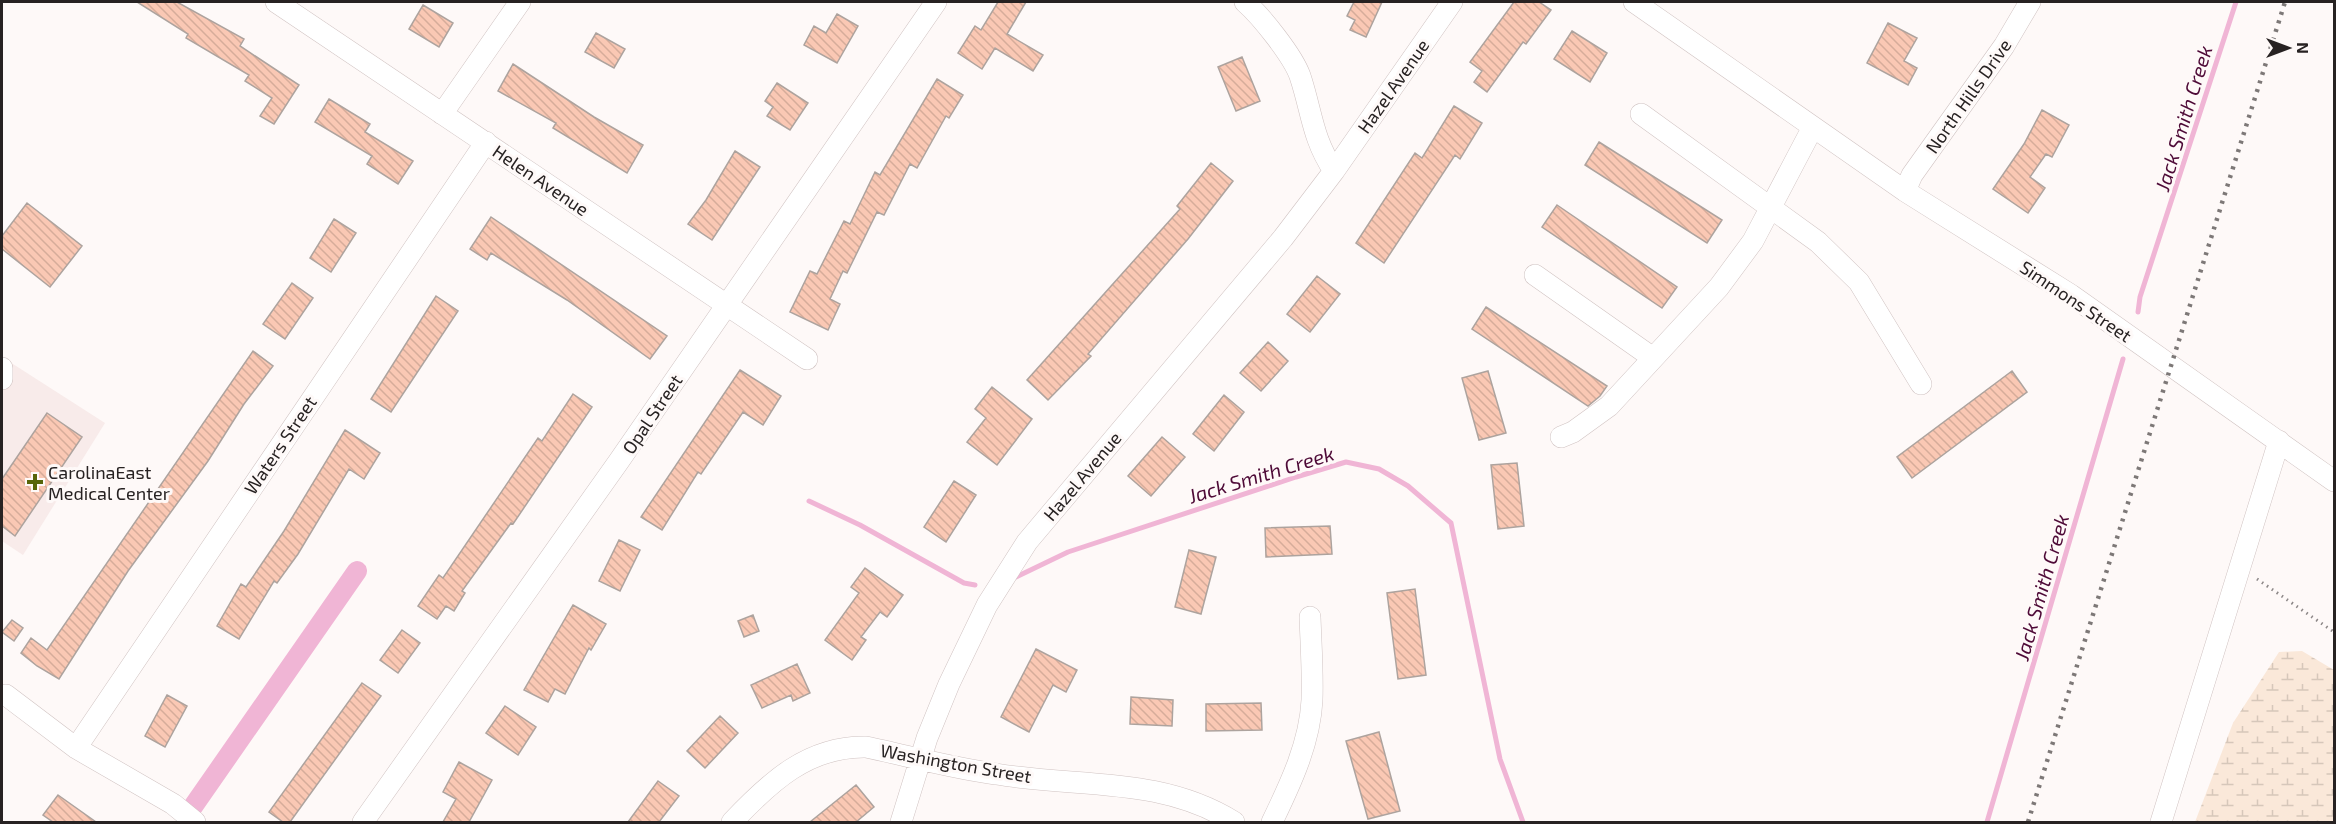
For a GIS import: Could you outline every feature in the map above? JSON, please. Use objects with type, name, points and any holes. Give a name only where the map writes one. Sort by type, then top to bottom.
[{"type":"street","name":"Helen Avenue","points":[[276,2],[807,358]]},
{"type":"street","points":[[442,114],[520,2]]},
{"type":"street","name":"Opal Street","points":[[363,822],[727,305],[936,2]]},
{"type":"street","points":[[1245,2],[1259,14],[1299,73],[1319,149],[1334,171]]},
{"type":"street","name":"Hazel Avenue","points":[[901,822],[920,759],[949,684],[987,605],[1027,542],[1275,247],[1334,171],[1452,2]]},
{"type":"street","name":"Simmons Street","points":[[1634,2],[1905,190],[2071,295],[2334,481]]},
{"type":"street","name":"North Hills Drive","points":[[1905,190],[1912,175],[2004,46],[2030,2]]},
{"type":"street","points":[[1641,114],[1818,242],[1859,282],[1921,384]]},
{"type":"street","points":[[1561,437],[1573,432],[1609,406],[1719,287],[1753,241],[1814,127]]},
{"type":"street","name":"Waters Street","points":[[76,748],[486,142]]},
{"type":"street","points":[[1535,275],[1653,358]]},
{"type":"street","points":[[2,368],[2,379]]},
{"type":"street","points":[[2161,822],[2279,441]]},
{"type":"street","points":[[1272,822],[1299,760],[1310,721],[1312,701],[1310,617]]},
{"type":"street","points":[[6,695],[76,748],[154,792],[195,822]]},
{"type":"street","name":"Washington Street","points":[[732,822],[770,784],[790,769],[822,753],[852,746],[997,775],[1131,787],[1175,794],[1215,810],[1234,822]]},
{"type":"path","points":[[2240,568],[2334,632]]},
{"type":"shaded area","name":"CarolinaEast Medical Center","points":[[2,357],[105,423],[23,555],[2,541]]},
{"type":"green space","points":[[2302,651],[2334,670],[2334,822],[2195,822],[2233,723],[2279,652]]},
{"type":"building","points":[[137,2],[177,2],[244,39],[240,46],[299,85],[274,124],[260,116],[272,98],[245,81],[249,75],[186,38],[188,34]]},
{"type":"building","points":[[998,2],[1026,2],[1007,34],[1043,55],[1033,71],[995,48],[982,69],[958,53],[975,26],[981,30]]},
{"type":"building","points":[[1354,2],[1382,2],[1366,37],[1350,30],[1355,20],[1347,16]]},
{"type":"building","points":[[1514,2],[1539,2],[1551,10],[1526,44],[1523,42],[1487,92],[1474,82],[1482,71],[1470,62]]},
{"type":"building","points":[[423,5],[453,23],[439,47],[409,29]]},
{"type":"building","points":[[837,14],[858,26],[837,63],[804,45],[814,26],[826,33]]},
{"type":"building","points":[[1888,23],[1917,38],[1904,61],[1917,68],[1908,85],[1867,63]]},
{"type":"building","points":[[1572,31],[1607,53],[1590,82],[1554,59]]},
{"type":"building","points":[[596,33],[625,49],[614,68],[585,52]]},
{"type":"building","points":[[1242,57],[1260,101],[1236,111],[1218,67]]},
{"type":"building","points":[[513,64],[594,117],[643,145],[627,173],[553,128],[556,123],[498,91]]},
{"type":"building","points":[[937,79],[963,95],[949,118],[946,116],[917,168],[910,164],[884,215],[877,212],[847,273],[843,271],[830,299],[840,304],[828,330],[790,312],[810,271],[817,274],[844,221],[850,224],[875,172],[880,175]]},
{"type":"building","points":[[777,83],[808,103],[790,130],[767,116],[773,107],[765,101]]},
{"type":"building","points":[[329,99],[370,124],[365,132],[413,161],[398,184],[367,164],[372,156],[315,122]]},
{"type":"building","points":[[1454,106],[1482,123],[1460,159],[1455,155],[1384,263],[1356,243],[1415,153],[1422,158]]},
{"type":"building","points":[[2042,110],[2069,125],[2052,157],[2046,154],[2030,177],[2045,188],[2028,213],[1993,189],[2024,144]]},
{"type":"building","points":[[1599,142],[1722,220],[1707,243],[1585,165]]},
{"type":"building","points":[[735,151],[760,167],[712,240],[688,224],[706,200]]},
{"type":"building","points":[[1211,163],[1233,181],[1188,239],[1088,354],[1091,356],[1048,400],[1027,380],[1180,209],[1177,206]]},
{"type":"building","points":[[27,203],[82,246],[50,287],[2,249],[2,236]]},
{"type":"building","points":[[1557,205],[1677,287],[1662,308],[1542,227]]},
{"type":"building","points":[[491,217],[667,336],[650,359],[567,300],[491,253],[487,260],[470,249]]},
{"type":"building","points":[[334,219],[356,233],[331,272],[310,258]]},
{"type":"building","points":[[1317,276],[1340,294],[1310,332],[1287,314]]},
{"type":"building","points":[[292,283],[313,298],[285,339],[263,324]]},
{"type":"building","points":[[436,296],[458,311],[391,412],[371,399]]},
{"type":"building","points":[[1486,307],[1607,386],[1600,396],[1588,406],[1472,329]]},
{"type":"building","points":[[1268,342],[1288,361],[1261,391],[1240,373]]},
{"type":"building","points":[[253,351],[273,366],[128,571],[59,679],[37,666],[21,653],[31,638],[47,650]]},
{"type":"building","points":[[740,370],[781,396],[763,425],[743,412],[701,474],[698,472],[662,530],[641,517]]},
{"type":"building","points":[[1488,371],[1506,433],[1479,440],[1462,378]]},
{"type":"building","points":[[2012,371],[2027,392],[1912,478],[1897,457]]},
{"type":"building","points":[[992,387],[1032,419],[997,465],[967,442],[986,418],[975,409]]},
{"type":"building","points":[[573,394],[592,407],[513,524],[511,523],[462,591],[465,593],[454,611],[446,606],[437,619],[418,606],[439,575],[443,578],[538,438],[542,441]]},
{"type":"building","points":[[1224,395],[1244,412],[1214,451],[1193,434]]},
{"type":"building","points":[[47,413],[82,437],[15,536],[2,526],[2,479]]},
{"type":"building","points":[[345,430],[380,453],[364,479],[349,469],[298,554],[277,583],[274,581],[239,639],[217,626],[241,584],[246,587],[284,531]]},
{"type":"building","points":[[1162,437],[1185,457],[1151,496],[1128,476]]},
{"type":"building","points":[[1517,463],[1524,526],[1498,529],[1491,465]]},
{"type":"building","points":[[954,481],[976,495],[946,542],[924,527]]},
{"type":"building","points":[[1330,526],[1332,554],[1266,557],[1265,528]]},
{"type":"building","points":[[619,540],[640,550],[620,591],[599,581]]},
{"type":"building","points":[[1189,550],[1216,557],[1201,614],[1175,607]]},
{"type":"building","points":[[865,568],[903,595],[887,617],[880,612],[861,637],[866,640],[852,660],[825,640],[859,593],[851,587]]},
{"type":"building","points":[[1415,589],[1426,675],[1398,679],[1387,593]]},
{"type":"building","points":[[573,605],[606,624],[591,650],[589,648],[565,694],[555,689],[548,702],[524,690]]},
{"type":"building","points":[[753,615],[759,631],[744,637],[738,621]]},
{"type":"building","points":[[12,620],[23,628],[14,641],[2,632]]},
{"type":"building","points":[[402,630],[420,643],[398,673],[380,660]]},
{"type":"building","points":[[1036,649],[1077,670],[1066,692],[1053,685],[1029,732],[1001,717]]},
{"type":"building","points":[[797,664],[810,693],[793,701],[791,695],[762,708],[751,685]]},
{"type":"building","points":[[362,683],[381,696],[290,822],[283,822],[269,812]]},
{"type":"building","points":[[167,695],[187,706],[165,747],[145,736]]},
{"type":"building","points":[[1131,697],[1173,700],[1172,726],[1130,724]]},
{"type":"building","points":[[1261,703],[1262,730],[1206,731],[1206,704]]},
{"type":"building","points":[[505,706],[536,727],[518,755],[486,733]]},
{"type":"building","points":[[720,716],[738,733],[705,768],[687,751]]},
{"type":"building","points":[[1379,732],[1400,811],[1368,819],[1346,741]]},
{"type":"building","points":[[459,762],[492,780],[469,822],[443,822],[456,799],[443,792]]},
{"type":"building","points":[[658,781],[679,796],[659,822],[628,822]]},
{"type":"building","points":[[856,785],[874,807],[856,822],[810,822]]},
{"type":"building","points":[[58,795],[96,822],[53,822],[43,815]]},
{"type":"waterway","name":"Jack Smith Creek","points":[[2138,312],[2140,297],[2236,2]]},
{"type":"waterway","name":"Jack Smith Creek","points":[[1987,822],[2123,359]]},
{"type":"waterway","name":"Jack Smith Creek","points":[[1016,577],[1068,552],[1346,462],[1379,469],[1408,486],[1451,523],[1500,759],[1523,822]]},
{"type":"waterway","name":"Jack Smith Creek","points":[[809,501],[860,525],[964,583],[975,585]]},
{"type":"waterway","points":[[192,808],[357,571]]},
{"type":"railway","points":[[2028,822],[2285,2]]},
{"type":"place","name":"CarolinaEast Medical Center","points":[[35,482]]}]
